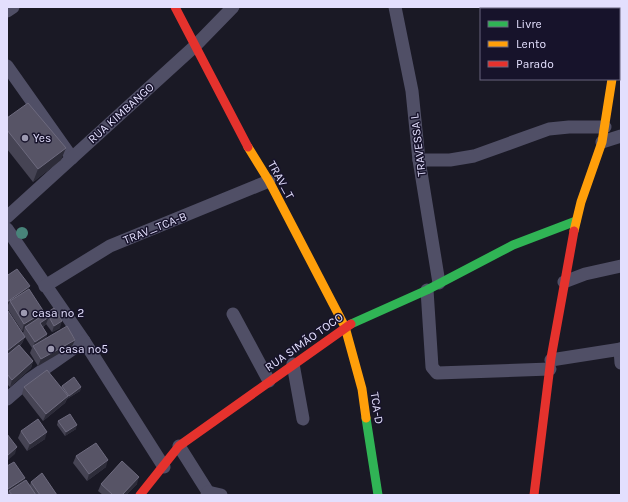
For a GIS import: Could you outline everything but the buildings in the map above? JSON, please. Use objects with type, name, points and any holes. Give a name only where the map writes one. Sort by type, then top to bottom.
[{"type":"street","points":[[7,11],[13,7]]},
{"type":"street","name":"TRAV_T","points":[[175,7],[240,134],[269,181],[345,327]]},
{"type":"street","name":"RUA KIMBANGO","points":[[7,217],[195,46],[233,7]]},
{"type":"street","name":"TRAVESSA L","points":[[395,7],[412,91],[419,160],[439,283]]},
{"type":"street","points":[[543,7],[552,7]]},
{"type":"street","points":[[7,66],[72,158]]},
{"type":"street","points":[[534,495],[551,364],[564,282],[576,221],[602,142],[609,111],[612,80]]},
{"type":"street","points":[[419,160],[450,160],[474,156],[549,129],[569,126],[605,127]]},
{"type":"street","points":[[602,142],[621,136]]},
{"type":"street","name":"TRAV_TCA-B","points":[[45,286],[110,246],[269,181]]},
{"type":"street","name":"RUA SIMÃO TOCO","points":[[140,495],[164,467],[179,446],[345,327],[427,290],[513,245],[576,221]]},
{"type":"street","points":[[7,229],[84,341],[164,467]]},
{"type":"street","points":[[564,282],[585,274],[621,266]]},
{"type":"street","points":[[427,290],[432,367],[437,373],[551,364],[621,349],[621,363]]},
{"type":"street","points":[[233,314],[269,381]]},
{"type":"street","name":"TCA-D","points":[[345,327],[362,389],[378,495]]},
{"type":"street","points":[[7,399],[30,378],[84,341]]},
{"type":"street","points":[[293,364],[303,419]]},
{"type":"street","points":[[179,446],[207,494],[221,495]]},
{"type":"traffic: fast","points":[[351,324],[427,290],[513,245],[576,221]]},
{"type":"traffic: fast","points":[[366,418],[378,495]]},
{"type":"traffic: slow","points":[[574,231],[581,202],[602,142],[612,80]]},
{"type":"traffic: slow","points":[[248,147],[269,181],[345,327],[362,389],[366,418]]},
{"type":"traffic: jam","points":[[175,7],[248,147]]},
{"type":"traffic: jam","points":[[534,495],[551,358],[574,231]]},
{"type":"traffic: jam","points":[[140,495],[179,446],[351,324]]},
{"type":"place","name":"Yes","points":[[25,138]]},
{"type":"place","name":"casa nº 2","points":[[24,313]]},
{"type":"place","name":"casa nº5","points":[[51,349]]}]
